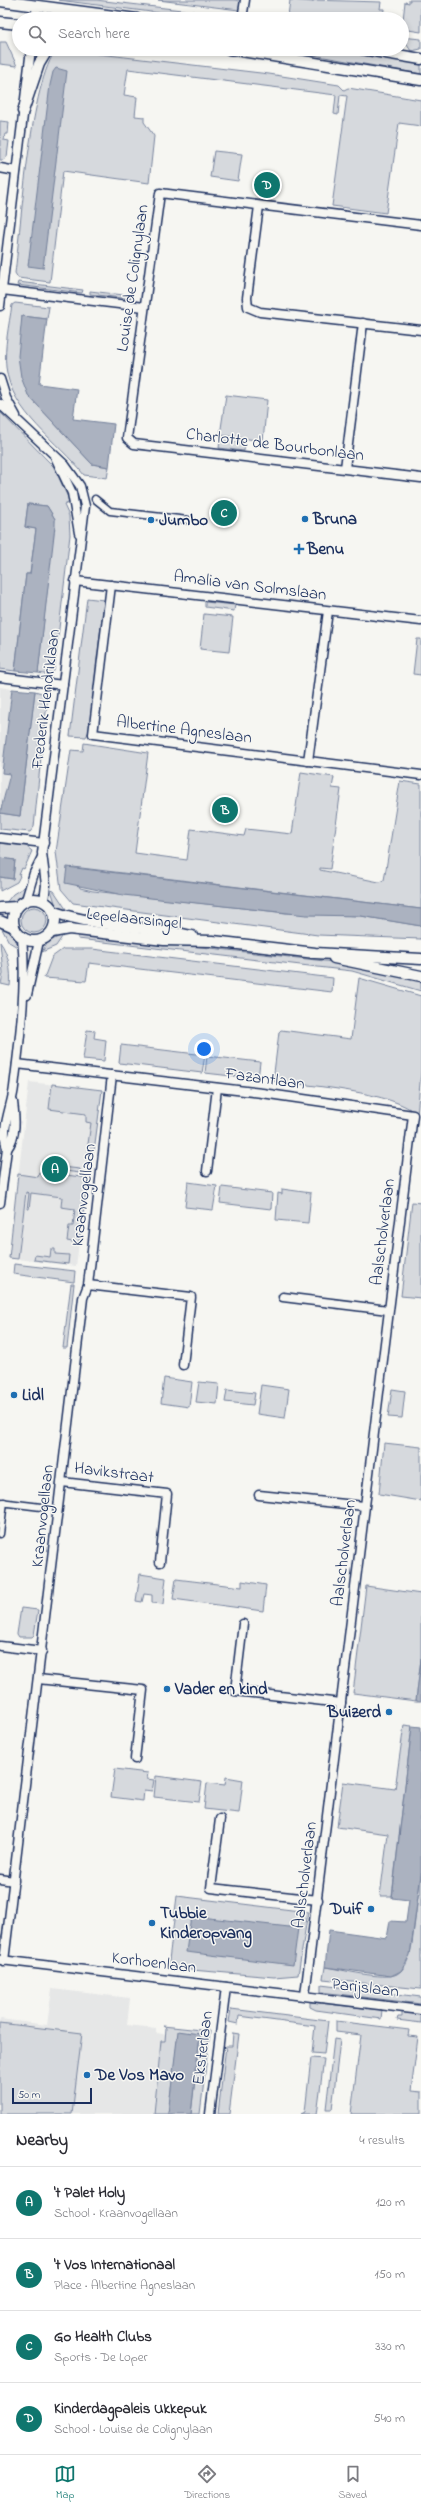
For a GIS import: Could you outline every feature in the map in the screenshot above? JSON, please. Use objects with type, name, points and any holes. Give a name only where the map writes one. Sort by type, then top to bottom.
[{"type":"street","points":[[243,12],[245,0]]},
{"type":"street","points":[[0,1],[78,12]]},
{"type":"street","points":[[36,12],[37,7]]},
{"type":"street","points":[[0,22],[12,23]]},
{"type":"street","points":[[0,306],[30,56]]},
{"type":"street","points":[[23,111],[39,64],[44,56]]},
{"type":"street","points":[[277,56],[421,80]]},
{"type":"street","points":[[403,56],[421,59]]},
{"type":"street","points":[[0,168],[16,171]]},
{"type":"street","name":"Louise de Colignylaan","points":[[127,438],[160,193],[421,225]]},
{"type":"street","points":[[258,206],[247,298],[248,307],[260,312],[363,322],[421,330]]},
{"type":"street","points":[[2,290],[144,307]]},
{"type":"street","points":[[345,468],[363,322]]},
{"type":"street","name":"Frederik Hendriklaan","points":[[0,379],[6,398],[18,420]]},
{"type":"street","name":"Frederik Hendriklaan","points":[[0,404],[55,458],[72,493],[78,523],[80,544],[42,857],[34,873],[26,900]]},
{"type":"street","name":"Charlotte de Bourbonlaan","points":[[127,438],[134,444],[421,478]]},
{"type":"street","points":[[95,499],[110,511],[188,520]]},
{"type":"street","name":"Amalia van Solmslaan","points":[[75,581],[421,621]]},
{"type":"street","name":"Albertine Agneslaan","points":[[111,585],[93,734],[421,775]]},
{"type":"street","points":[[308,761],[328,611]]},
{"type":"street","points":[[0,677],[63,685]]},
{"type":"street","points":[[0,838],[44,843]]},
{"type":"street","name":"Frederik Hendriklaan","points":[[42,857],[46,874],[44,901]]},
{"type":"street","points":[[0,1203],[7,1149],[12,1143],[15,1118],[12,1101],[23,1009],[39,941],[52,932],[55,922],[54,912],[44,901],[37,899],[26,900],[17,907],[14,915],[14,927]]},
{"type":"street","points":[[0,908],[17,907]]},
{"type":"street","name":"Lepelaarsingel","points":[[54,912],[70,918],[166,930],[214,942]]},
{"type":"street","points":[[0,922],[14,927],[22,937],[23,1009]]},
{"type":"street","name":"Lepelaarsingel","points":[[52,932],[69,929],[164,940],[214,942],[315,953],[421,959]]},
{"type":"street","points":[[22,937],[39,941]]},
{"type":"street","name":"Lepelaarsingel","points":[[315,953],[421,976]]},
{"type":"street","name":"Fazantlaan","points":[[17,1064],[217,1088],[413,1115]]},
{"type":"street","name":"Kraanvogellaan","points":[[2,1960],[14,1881],[83,1298],[88,1285],[112,1075]]},
{"type":"street","points":[[206,1170],[217,1088]]},
{"type":"street","name":"Aalscholverlaan","points":[[305,1995],[318,1900],[364,1506],[413,1115]]},
{"type":"street","points":[[88,1285],[190,1297],[183,1365]]},
{"type":"street","points":[[283,1297],[388,1310]]},
{"type":"street","name":"Havikstraat","points":[[62,1482],[167,1494],[160,1562]]},
{"type":"street","points":[[259,1495],[364,1506]]},
{"type":"street","points":[[0,1534],[2,1502]]},
{"type":"street","name":"Kraanvogellaan","points":[[2,1502],[41,1507]]},
{"type":"street","points":[[243,1624],[235,1691],[341,1703]]},
{"type":"street","points":[[0,1646],[42,1651]]},
{"type":"street","points":[[38,1679],[143,1690],[135,1759]]},
{"type":"street","points":[[220,1819],[211,1888],[318,1900]]},
{"type":"street","points":[[0,1879],[14,1881]]},
{"type":"street","name":"Korhoenlaan","points":[[2,1960],[305,1995]]},
{"type":"street","name":"Eksterlaan","points":[[210,2114],[226,1986]]},
{"type":"street","name":"Parijslaan","points":[[305,1995],[421,2010]]},
{"type":"shaded area","points":[[58,0],[96,0],[199,12],[151,12]]},
{"type":"shaded area","points":[[158,0],[234,0],[240,1],[239,10]]},
{"type":"shaded area","points":[[290,0],[313,2],[313,0],[381,2],[380,9],[384,9],[384,12],[288,12]]},
{"type":"shaded area","points":[[409,0],[421,0],[421,32],[409,30],[409,12],[404,12],[405,2],[409,3]]},
{"type":"shaded area","points":[[409,38],[421,39],[421,49],[411,51],[409,48]]},
{"type":"shaded area","points":[[0,42],[6,42],[17,66],[0,64]]},
{"type":"shaded area","points":[[53,56],[116,56],[269,74],[339,85],[344,90],[348,88],[421,100],[421,126],[399,123],[386,213],[332,206],[347,96],[340,95],[338,115],[334,114],[336,95],[128,69],[124,95],[137,97],[135,116],[144,117],[144,122],[154,136],[149,183],[63,171],[50,282],[18,278],[15,273],[28,155],[33,121],[48,66]]},
{"type":"shaded area","points":[[319,56],[372,56],[421,64],[421,74]]},
{"type":"shaded area","points":[[56,68],[67,71],[43,268],[28,266],[50,85],[53,72]]},
{"type":"shaded area","points":[[0,121],[9,122],[8,134],[5,134],[4,140],[9,141],[7,157],[3,160],[0,160]]},
{"type":"shaded area","points":[[214,151],[242,154],[238,181],[210,177]]},
{"type":"shaded area","points":[[18,282],[83,290],[82,293],[17,285]]},
{"type":"shaded area","points":[[90,291],[132,296],[129,299],[90,294]]},
{"type":"shaded area","points":[[15,303],[49,307],[47,319],[22,316],[28,395],[92,464],[109,467],[107,478],[84,475],[37,426],[17,398],[10,383],[6,367],[7,336],[12,305]]},
{"type":"shaded area","points":[[22,316],[47,319],[39,384],[77,389],[73,419],[114,424],[109,467],[92,464],[28,395],[21,377],[18,356]]},
{"type":"shaded area","points":[[226,395],[267,400],[263,441],[220,435]]},
{"type":"shaded area","points":[[0,412],[54,467],[70,502],[64,505],[69,516],[70,535],[54,671],[50,675],[38,673],[55,519],[47,506],[28,504],[25,527],[36,529],[30,574],[26,574],[15,671],[0,669]]},
{"type":"shaded area","points":[[220,440],[245,443],[244,451],[219,448]]},
{"type":"shaded area","points":[[28,504],[47,506],[55,519],[38,673],[15,671],[26,574],[30,574],[36,529],[25,527]]},
{"type":"shaded area","points":[[87,598],[104,600],[89,731],[86,737],[70,736]]},
{"type":"shaded area","points":[[205,602],[235,605],[234,611],[205,607]]},
{"type":"shaded area","points":[[204,614],[233,617],[229,652],[200,649]]},
{"type":"shaded area","points":[[417,639],[421,639],[421,675],[413,674]]},
{"type":"shaded area","points":[[0,687],[12,689],[2,772],[10,774],[0,811]]},
{"type":"shaded area","points":[[12,689],[35,691],[20,816],[0,813],[10,774],[2,773]]},
{"type":"shaded area","points":[[35,691],[48,695],[43,739],[39,738],[38,745],[42,746],[34,827],[30,832],[0,829],[0,813],[20,816]]},
{"type":"shaded area","points":[[84,743],[148,753],[135,853],[187,860],[191,829],[244,836],[246,829],[292,834],[301,772],[334,777],[332,788],[341,789],[330,869],[320,868],[320,870],[379,882],[384,880],[400,781],[421,784],[421,909],[73,867],[80,888],[93,891],[286,913],[361,916],[421,926],[421,939],[318,935],[73,903],[61,889],[56,852],[71,750],[83,751]]},
{"type":"shaded area","points":[[0,843],[26,846],[32,851],[24,869],[22,868],[17,882],[0,891],[0,877],[13,879],[15,860],[0,858]]},
{"type":"shaded area","points":[[0,858],[15,860],[13,879],[0,877]]},
{"type":"shaded area","points":[[67,867],[421,909],[421,926],[361,916],[306,915],[123,895],[65,883]]},
{"type":"shaded area","points":[[26,886],[19,899],[5,904],[13,894]]},
{"type":"shaded area","points":[[51,890],[54,891],[68,912],[56,906]]},
{"type":"shaded area","points":[[34,907],[43,911],[47,920],[43,929],[34,933],[25,929],[21,920],[25,911]]},
{"type":"shaded area","points":[[1,927],[13,934],[19,948],[9,942]]},
{"type":"shaded area","points":[[78,933],[342,963],[421,979],[421,991],[352,971],[78,939]]},
{"type":"shaded area","points":[[64,934],[56,946],[42,952],[48,942]]},
{"type":"shaded area","points":[[0,942],[9,962],[10,986],[1,984],[3,973]]},
{"type":"shaded area","points":[[63,949],[92,949],[333,978],[332,992],[89,963],[86,981],[44,978],[52,957]]},
{"type":"shaded area","points":[[359,978],[421,996],[421,1072],[417,1115],[407,1107],[371,1095],[327,1087],[273,1081],[279,1032],[281,1030],[351,1039]]},
{"type":"shaded area","points":[[87,1030],[95,1031],[94,1038],[106,1040],[104,1061],[83,1059]]},
{"type":"shaded area","points":[[121,1045],[205,1055],[202,1073],[119,1063]]},
{"type":"shaded area","points":[[207,1056],[260,1062],[258,1079],[205,1073]]},
{"type":"shaded area","points":[[29,1082],[102,1090],[92,1174],[88,1178],[76,1266],[9,1258]]},
{"type":"shaded area","points":[[52,1084],[102,1090],[94,1151],[87,1151],[91,1123],[86,1122],[86,1114],[49,1109]]},
{"type":"shaded area","points":[[43,1165],[80,1169],[80,1173],[43,1168]]},
{"type":"shaded area","points":[[44,1172],[88,1178],[79,1243],[67,1241],[69,1226],[73,1226],[75,1209],[61,1207],[62,1197],[31,1193],[29,1209],[27,1209],[29,1193],[26,1192],[18,1259],[9,1258],[18,1174],[38,1177],[39,1173]]},
{"type":"shaded area","points":[[188,1182],[217,1186],[213,1210],[185,1207]]},
{"type":"shaded area","points":[[222,1187],[272,1193],[271,1209],[220,1203]]},
{"type":"shaded area","points":[[282,1189],[311,1193],[308,1223],[276,1220],[278,1193],[282,1194]]},
{"type":"shaded area","points":[[412,1202],[421,1203],[421,1298],[401,1296]]},
{"type":"shaded area","points":[[51,1249],[55,1249],[55,1254],[69,1255],[68,1264],[34,1260],[35,1255],[50,1257]]},
{"type":"shaded area","points":[[14,1264],[75,1271],[74,1282],[13,1274]]},
{"type":"shaded area","points":[[71,1284],[74,1284],[67,1348],[63,1348]]},
{"type":"shaded area","points":[[164,1378],[192,1382],[189,1407],[161,1403]]},
{"type":"shaded area","points":[[199,1382],[219,1384],[217,1404],[196,1402]]},
{"type":"shaded area","points":[[261,1385],[289,1389],[285,1418],[257,1414]]},
{"type":"shaded area","points":[[392,1389],[405,1391],[402,1418],[388,1417]]},
{"type":"shaded area","points":[[227,1390],[255,1393],[253,1405],[225,1402]]},
{"type":"shaded area","points":[[384,1443],[421,1447],[421,1501],[379,1494]]},
{"type":"shaded area","points":[[140,1574],[166,1578],[163,1604],[152,1603],[152,1595],[144,1594],[142,1602],[136,1601]]},
{"type":"shaded area","points":[[176,1579],[242,1587],[242,1581],[266,1585],[263,1611],[173,1599]]},
{"type":"shaded area","points":[[366,1586],[421,1594],[421,1659],[416,1701],[353,1693]]},
{"type":"shaded area","points":[[21,1608],[38,1610],[34,1635],[32,1637],[19,1637],[17,1634]]},
{"type":"shaded area","points":[[421,1659],[421,1701],[416,1701]]},
{"type":"shaded area","points":[[404,1725],[412,1726],[392,1896],[380,1896],[388,1834],[337,1827],[343,1782],[395,1789]]},
{"type":"shaded area","points":[[412,1726],[421,1727],[421,1874],[410,1955],[401,1971],[391,1976],[325,1967],[329,1930],[387,1938],[390,1921],[406,1922],[409,1900],[392,1898]]},
{"type":"shaded area","points":[[115,1769],[148,1773],[147,1779],[154,1780],[152,1791],[144,1790],[143,1801],[111,1797]]},
{"type":"shaded area","points":[[156,1776],[202,1782],[199,1802],[154,1797]]},
{"type":"shaded area","points":[[226,1777],[243,1780],[239,1813],[204,1809],[207,1783],[225,1785]]},
{"type":"shaded area","points":[[421,1872],[421,1989],[323,1979],[325,1967],[382,1976],[397,1974],[403,1968],[408,1961],[411,1948]]},
{"type":"shaded area","points":[[177,1896],[308,1912],[298,1975],[274,1977],[168,1968]]},
{"type":"shaded area","points":[[191,1916],[298,1928],[293,1965],[186,1952]]},
{"type":"shaded area","points":[[321,1985],[421,1997],[421,2004],[321,1992]]},
{"type":"shaded area","name":"De Vos Mavo","points":[[52,1989],[130,1998],[127,2025],[156,2028],[156,2033],[178,2036],[168,2114],[0,2114],[0,2019],[47,2025]]},
{"type":"shaded area","points":[[310,2002],[382,2010],[381,2019],[316,2010],[310,2007]]},
{"type":"shaded area","points":[[231,2009],[328,2021],[324,2054],[312,2053],[315,2026],[239,2016],[238,2024],[229,2022]]},
{"type":"shaded area","points":[[402,2012],[421,2015],[421,2023],[397,2020],[398,2017],[402,2017]]},
{"type":"shaded area","points":[[336,2021],[409,2030],[408,2036],[418,2037],[411,2091],[421,2092],[421,2114],[351,2114],[361,2035],[336,2032]]},
{"type":"shaded area","points":[[0,2023],[82,2033],[72,2114],[0,2114]]},
{"type":"shaded area","points":[[163,2026],[210,2031],[200,2114],[191,2114],[200,2034],[178,2036],[168,2114],[154,2114],[161,2041],[165,2041],[166,2028]]},
{"type":"shaded area","points":[[178,2031],[200,2034],[191,2114],[168,2114]]},
{"type":"shaded area","points":[[233,2033],[239,2034],[229,2114],[218,2114],[226,2046],[232,2046]]},
{"type":"shaded area","points":[[334,2039],[340,2040],[332,2109],[326,2109]]},
{"type":"shaded area","points":[[311,2058],[324,2059],[317,2114],[301,2114],[305,2112]]},
{"type":"place","name":"Kinderdagpaleis Ukkepuk","points":[[267,185]]},
{"type":"place","name":"Go Health Clubs","points":[[224,513]]},
{"type":"place","name":"Bruna","points":[[305,519]]},
{"type":"place","name":"Jumbo","points":[[151,520]]},
{"type":"place","name":"Benu","points":[[299,549]]},
{"type":"place","name":"'t Vos Internationaal","points":[[225,810]]},
{"type":"place","name":"'t Palet Holy","points":[[55,1169]]},
{"type":"place","name":"Lidl","points":[[14,1395]]},
{"type":"place","name":"Vader en kind","points":[[167,1689]]},
{"type":"place","name":"Buizerd","points":[[389,1712]]},
{"type":"place","name":"Duif","points":[[371,1909]]},
{"type":"place","name":"Tubbie Kinderopvang","points":[[152,1923]]},
{"type":"place","name":"De Vos Mavo","points":[[87,2075]]}]
